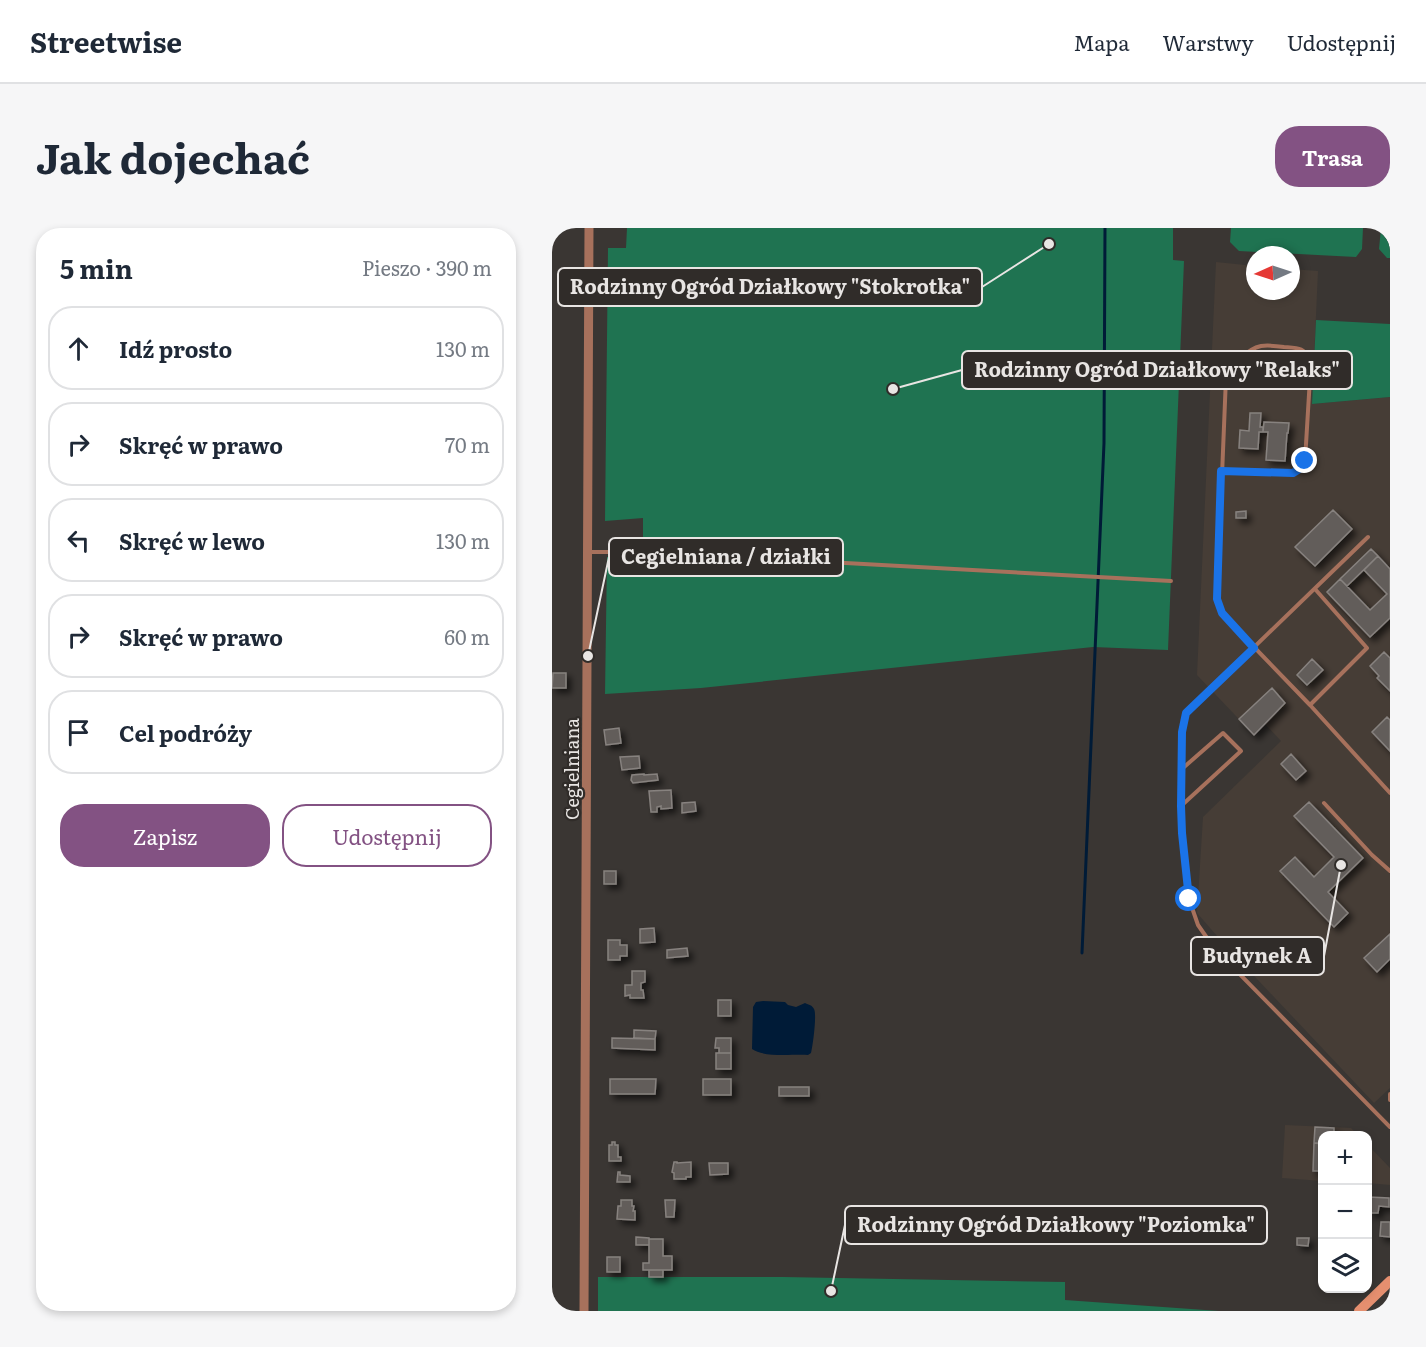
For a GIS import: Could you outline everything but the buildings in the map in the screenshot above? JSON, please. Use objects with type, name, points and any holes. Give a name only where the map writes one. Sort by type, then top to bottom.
[{"type":"main road","points":[[1359,1311],[1390,1281]]},
{"type":"street","name":"Cegielniana","points":[[584,1311],[589,228]]},
{"type":"lane","points":[[1221,471],[1293,473],[1301,468],[1305,461],[1311,361],[1305,351],[1298,348],[1262,346],[1254,349],[1232,366],[1226,377],[1221,471],[1217,599],[1222,613],[1390,793]]},
{"type":"lane","points":[[1368,537],[1186,713],[1182,732],[1182,833],[1189,899],[1198,925],[1214,948],[1390,1127]]},
{"type":"lane","points":[[588,552],[643,552],[1171,581]]},
{"type":"lane","points":[[1310,705],[1367,648],[1315,589]]},
{"type":"lane","points":[[1181,806],[1241,751],[1224,733],[1183,768]]},
{"type":"lane","points":[[1324,803],[1390,871]]},
{"type":"lane","points":[[1390,1094],[1390,1100]]},
{"type":"shaded area","points":[[1216,262],[1246,265],[1246,300],[1300,300],[1300,270],[1318,271],[1312,404],[1390,397],[1390,1088],[1374,1103],[1197,913],[1203,817],[1281,741],[1265,724],[1254,735],[1197,675]]},
{"type":"shaded area","points":[[1285,1125],[1351,1128],[1354,1131],[1318,1131],[1318,1181],[1282,1178]]},
{"type":"shaded area","points":[[1372,1149],[1390,1168],[1390,1185],[1372,1183]]},
{"type":"green space","points":[[627,228],[1173,228],[1173,260],[1184,261],[1168,650],[1093,647],[701,688],[605,694],[607,557],[641,557],[643,552],[643,518],[605,521],[608,248],[626,248]]},
{"type":"green space","points":[[1231,228],[1363,228],[1362,249],[1356,257],[1300,254],[1300,246],[1246,246],[1246,251],[1239,251],[1230,242]]},
{"type":"green space","points":[[1381,228],[1390,228],[1390,258],[1387,258],[1379,249]]},
{"type":"green space","points":[[1316,320],[1390,324],[1390,397],[1312,404]]},
{"type":"green space","points":[[598,1277],[783,1277],[1065,1282],[1065,1300],[1219,1311],[598,1311]]},
{"type":"water","points":[[756,1002],[785,1002],[796,1007],[805,1003],[814,1009],[814,1037],[811,1053],[808,1055],[771,1055],[752,1049],[753,1007]]},
{"type":"waterway","points":[[1082,953],[1104,443],[1105,228]]},
{"type":"place","name":"Rodzinny Ogród Działkowy \"Stokrotka\"","points":[[1049,244]]},
{"type":"place","name":"Rodzinny Ogród Działkowy \"Relaks\"","points":[[893,389]]},
{"type":"place","name":"Cegielniana / działki","points":[[588,656]]},
{"type":"place","name":"Budynek A","points":[[1341,865]]},
{"type":"place","name":"Rodzinny Ogród Działkowy \"Poziomka\"","points":[[831,1291]]},
{"type":"route","points":[[1189,899],[1181,806],[1182,732],[1186,713],[1254,648],[1222,613],[1216,594],[1221,471],[1293,473],[1301,468],[1305,461]]}]
